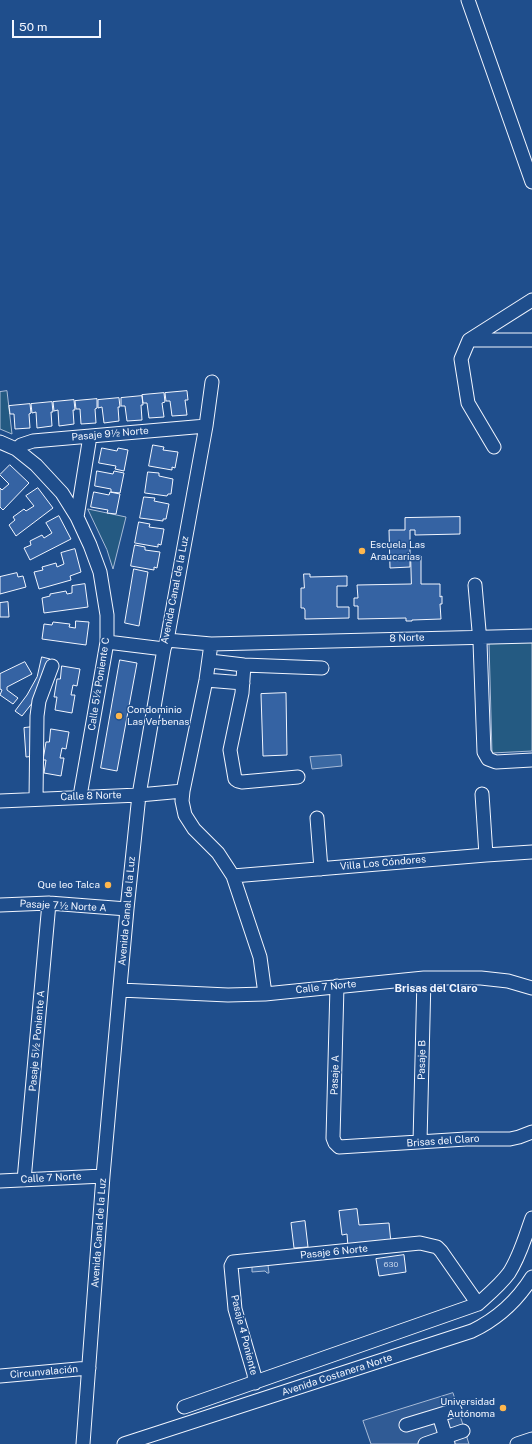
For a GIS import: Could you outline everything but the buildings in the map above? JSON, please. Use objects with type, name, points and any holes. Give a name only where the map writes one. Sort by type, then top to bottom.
[{"type":"street","points":[[468,0],[532,182]]},
{"type":"street","points":[[494,447],[468,403],[461,359],[469,340],[532,300]]},
{"type":"street","points":[[469,340],[532,340]]},
{"type":"street","name":"Avenida Canal de la Luz","points":[[83,1444],[103,1176],[127,909],[139,795],[165,645],[206,426],[212,382]]},
{"type":"street","name":"Pasaje 9½ Norte","points":[[16,450],[21,445],[33,441],[206,426]]},
{"type":"street","points":[[76,517],[90,436]]},
{"type":"street","name":"Calle 5½ Poniente C","points":[[0,442],[16,450],[36,465],[62,493],[90,545],[100,572],[107,614],[107,642],[80,796]]},
{"type":"street","points":[[475,585],[480,637],[484,752],[488,759],[496,762],[532,760]]},
{"type":"street","name":"8 Norte","points":[[107,642],[165,645],[532,636]]},
{"type":"street","points":[[211,644],[210,661],[182,802],[185,815],[194,828],[218,853],[233,876],[260,957],[265,994]]},
{"type":"street","points":[[210,661],[244,665],[322,668]]},
{"type":"street","points":[[244,665],[243,684],[230,750],[236,780],[242,782],[298,777]]},
{"type":"street","points":[[36,799],[37,716],[39,701],[52,666]]},
{"type":"street","points":[[206,680],[243,684]]},
{"type":"street","name":"Calle 8 Norte","points":[[0,801],[80,796],[139,795],[183,791]]},
{"type":"street","points":[[482,794],[486,854]]},
{"type":"street","points":[[318,818],[321,869]]},
{"type":"street","name":"Villa Los Cóndores","points":[[233,876],[486,854],[532,852]]},
{"type":"street","name":"Pasaje 7½ Norte A","points":[[0,905],[50,903],[127,909]]},
{"type":"street","name":"Pasaje 5½ Poniente A","points":[[24,1180],[50,903]]},
{"type":"street","name":"Calle 7 Norte","points":[[120,990],[228,995],[265,994],[424,978],[481,978],[508,981],[532,988]]},
{"type":"street","name":"Pasaje B","points":[[420,1142],[424,978]]},
{"type":"street","name":"Pasaje A","points":[[337,986],[333,1138],[339,1147],[353,1147]]},
{"type":"street","name":"Brisas del Claro","points":[[353,1147],[488,1138],[510,1139],[532,1132]]},
{"type":"street","name":"Calle 7 Norte","points":[[0,1181],[103,1176]]},
{"type":"street","name":"Avenida Costanera Norte","points":[[184,1407],[478,1304],[496,1288],[508,1273],[520,1252],[532,1218]]},
{"type":"street","name":"Pasaje 6 Norte","points":[[232,1263],[420,1243],[436,1247],[446,1258],[478,1304]]},
{"type":"street","name":"Pasaje 4 Poniente","points":[[232,1263],[231,1271],[235,1309],[254,1374],[255,1383]]},
{"type":"street","name":"Avenida Costanera Norte","points":[[124,1444],[157,1438],[472,1331],[492,1320],[502,1312],[516,1298],[532,1277]]},
{"type":"street","name":"Circunvalación","points":[[0,1376],[89,1368]]},
{"type":"street","points":[[406,1425],[455,1410]]},
{"type":"street","points":[[439,1415],[447,1441]]},
{"type":"street","points":[[425,1444],[447,1441],[463,1431]]},
{"type":"street","points":[[517,1444],[532,1439]]},
{"type":"shaded area","points":[[7,391],[12,434],[0,429],[0,392]]},
{"type":"shaded area","points":[[88,509],[126,517],[113,569],[107,550]]},
{"type":"shaded area","points":[[532,641],[532,751],[492,753],[489,643]]},
{"type":"shaded area","points":[[341,755],[342,766],[312,769],[310,757]]},
{"type":"shaded area","points":[[268,1265],[269,1273],[265,1271],[252,1272],[252,1266]]},
{"type":"shaded area","points":[[453,1393],[469,1444],[371,1444],[363,1421]]},
{"type":"place","name":"Escuela Las Araucarias","points":[[362,551]]},
{"type":"place","name":"Condominio Las Verbenas","points":[[119,716]]},
{"type":"place","name":"Que leo Talca","points":[[108,885]]},
{"type":"place","name":"Universidad Autónoma","points":[[503,1408]]},
{"type":"district","name":"Brisas del Claro","points":[[436,989]]}]
